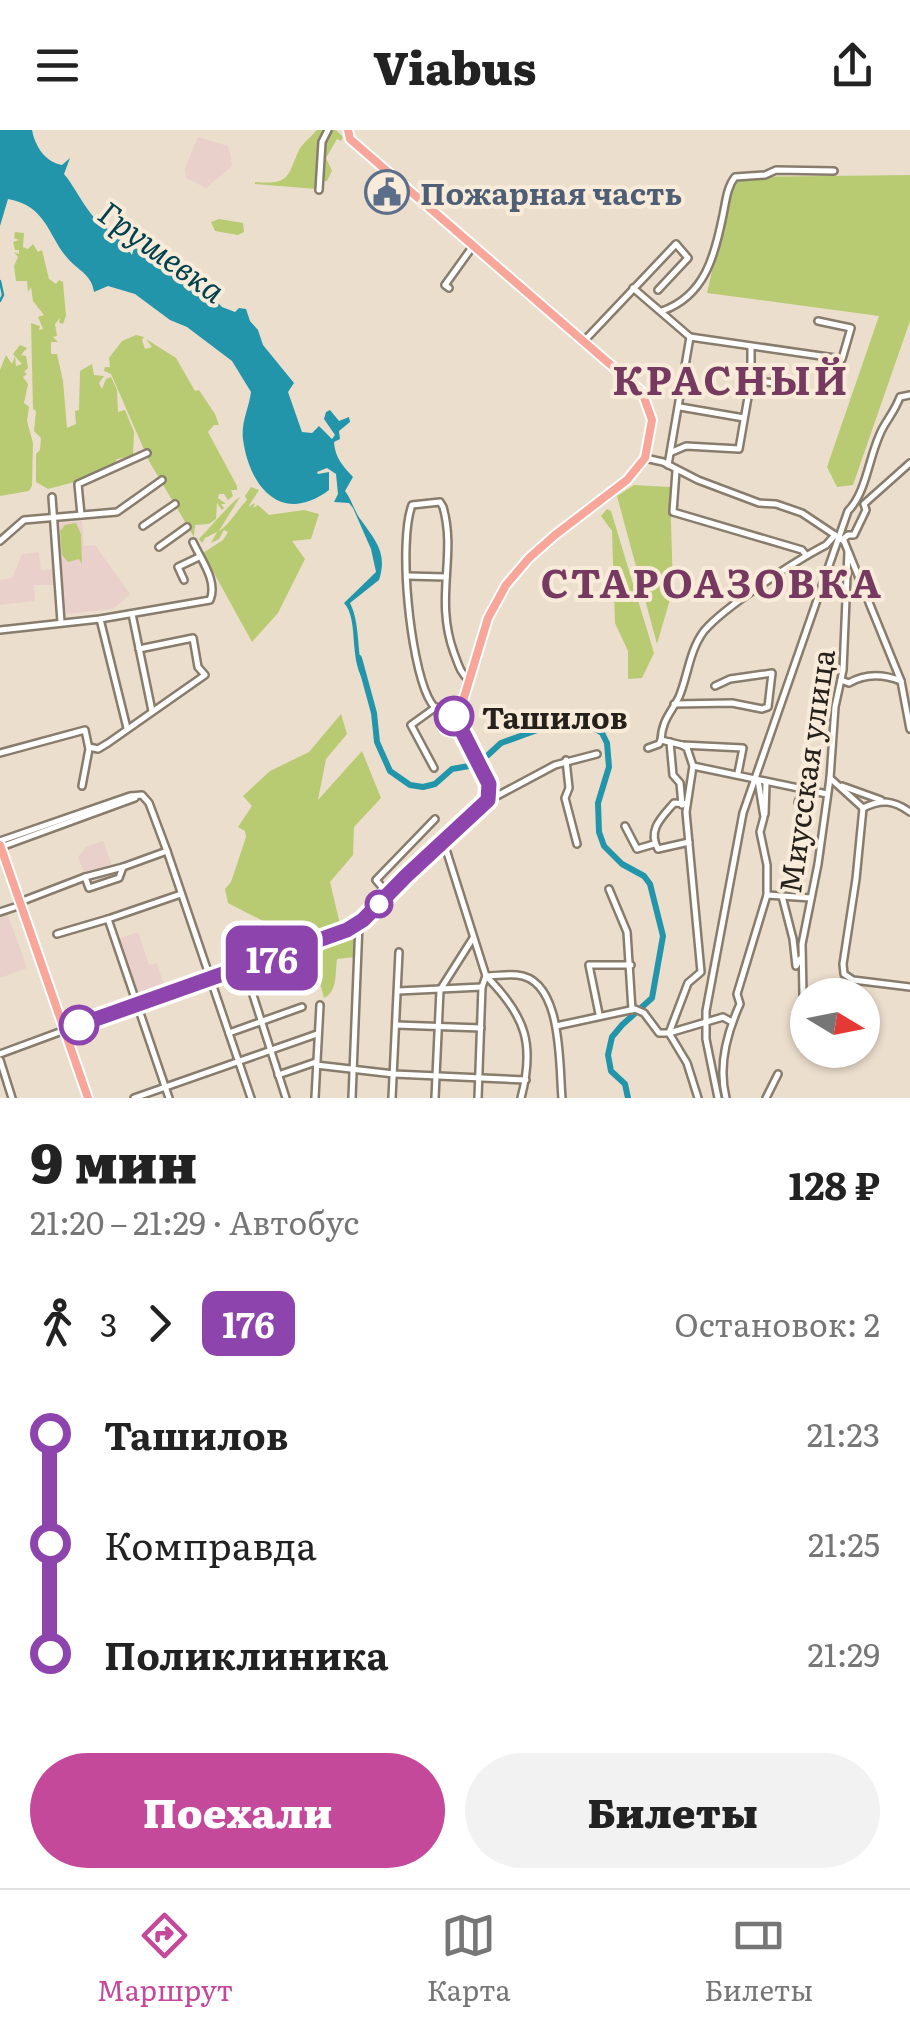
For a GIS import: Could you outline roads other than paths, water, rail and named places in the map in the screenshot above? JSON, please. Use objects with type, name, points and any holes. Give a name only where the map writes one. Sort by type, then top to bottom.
[{"type":"main road","points":[[64,1030],[244,968],[359,923],[479,810],[490,796],[489,784],[461,729],[459,714],[488,618],[506,584],[554,535],[627,480],[645,458],[652,420],[642,392],[346,132]]},
{"type":"main road","points":[[0,845],[88,1098]]},
{"type":"street","points":[[319,190],[322,142],[328,130]]},
{"type":"street","points":[[662,311],[702,282],[714,258],[728,188],[735,177],[766,175],[776,170],[834,171]]},
{"type":"street","points":[[585,340],[676,244],[688,258],[658,290]]},
{"type":"street","points":[[449,288],[445,284],[473,246]]},
{"type":"street","points":[[635,286],[690,337],[837,359],[846,352],[851,328],[818,321]]},
{"type":"street","points":[[668,464],[690,337]]},
{"type":"street","points":[[672,452],[686,446],[739,449],[751,380],[751,347]]},
{"type":"street","points":[[751,380],[790,386]]},
{"type":"street","points":[[718,1098],[706,1024],[734,852],[840,538],[884,426],[900,397],[910,396]]},
{"type":"street","points":[[680,407],[744,418]]},
{"type":"street","points":[[81,515],[78,484],[147,453]]},
{"type":"street","points":[[645,458],[759,502],[802,513],[840,538],[902,681],[910,729]]},
{"type":"street","points":[[648,748],[661,740],[662,724],[704,632],[739,602],[806,556],[854,535],[866,510],[864,504],[910,463]]},
{"type":"street","points":[[677,470],[674,512],[802,550],[806,556]]},
{"type":"street","points":[[0,541],[24,520],[117,512],[162,480]]},
{"type":"street","points":[[52,497],[60,622]]},
{"type":"street","points":[[461,729],[452,729],[428,697],[414,646],[407,576],[412,505],[440,502],[448,522],[443,607],[448,638],[468,680]]},
{"type":"street","points":[[143,526],[175,504]]},
{"type":"street","points":[[159,547],[187,527]]},
{"type":"street","points":[[0,630],[100,619],[213,597],[212,581],[192,542]]},
{"type":"street","name":"Миусская улица","points":[[803,978],[802,955],[828,794],[841,680],[848,552]]},
{"type":"street","points":[[184,580],[178,567],[199,557]]},
{"type":"street","points":[[407,576],[446,577]]},
{"type":"street","points":[[132,614],[152,712]]},
{"type":"street","points":[[100,619],[127,729]]},
{"type":"street","points":[[89,748],[98,749],[205,674],[198,666],[192,638],[139,649]]},
{"type":"street","points":[[674,704],[732,703],[762,709],[768,707],[772,673],[730,679],[715,686]]},
{"type":"street","points":[[841,680],[849,684],[861,676],[873,675],[902,681]]},
{"type":"street","points":[[434,768],[410,726],[436,707]]},
{"type":"street","points":[[448,721],[459,714]]},
{"type":"street","points":[[0,753],[84,730],[89,748],[82,786]]},
{"type":"street","points":[[661,740],[743,748],[738,773]]},
{"type":"street","points":[[669,1033],[688,983],[702,972],[685,806],[680,783],[673,776],[670,742]]},
{"type":"street","points":[[682,745],[688,748],[693,766],[685,806]]},
{"type":"street","points":[[490,796],[495,797],[566,760],[597,754]]},
{"type":"street","points":[[566,760],[570,788],[565,798],[577,844]]},
{"type":"street","points":[[693,766],[828,794]]},
{"type":"street","points":[[830,778],[863,808]]},
{"type":"street","points":[[756,779],[764,817]]},
{"type":"street","points":[[726,1098],[721,1086],[721,1064],[767,895],[767,865],[760,832],[768,800],[766,782]]},
{"type":"street","points":[[839,786],[899,804],[910,812]]},
{"type":"street","points":[[798,803],[803,788]]},
{"type":"street","points":[[0,845],[142,795],[149,802],[252,1098]]},
{"type":"street","points":[[863,808],[880,800]]},
{"type":"street","points":[[685,806],[674,803],[656,824],[654,844],[658,850],[689,842]]},
{"type":"street","points":[[863,808],[844,974],[852,980],[910,987]]},
{"type":"street","points":[[388,894],[376,880],[435,819]]},
{"type":"street","points":[[625,826],[637,849],[654,844]]},
{"type":"street","points":[[444,841],[486,976],[509,1000],[526,1033],[529,1049],[522,1098]]},
{"type":"street","points":[[0,912],[85,878],[168,852]]},
{"type":"street","points":[[85,878],[89,888],[119,878],[123,866]]},
{"type":"street","points":[[609,889],[626,932],[633,1010]]},
{"type":"street","points":[[57,934],[181,894]]},
{"type":"street","points":[[767,895],[811,898]]},
{"type":"street","points":[[782,896],[796,966],[802,955]]},
{"type":"street","points":[[108,919],[169,1098]]},
{"type":"street","points":[[352,1098],[359,923]]},
{"type":"street","points":[[435,1098],[440,990],[474,938]]},
{"type":"street","points":[[392,1098],[400,952]]},
{"type":"street","points":[[599,1016],[588,965],[631,965]]},
{"type":"street","points":[[244,968],[286,1098]]},
{"type":"street","points":[[486,976],[518,975],[532,980],[548,996],[556,1026],[562,1098]]},
{"type":"street","points":[[478,1098],[482,987],[486,976]]},
{"type":"street","points":[[398,991],[482,987]]},
{"type":"street","points":[[315,1098],[320,1005]]},
{"type":"street","points":[[229,1033],[302,1006]]},
{"type":"street","points":[[556,1026],[633,1010],[644,1013],[658,1033],[706,1024],[724,1016],[732,1022]]},
{"type":"street","points":[[396,1025],[481,1028]]},
{"type":"street","points":[[12,1098],[0,1057],[64,1030]]},
{"type":"street","points":[[669,1033],[688,1063],[698,1098]]},
{"type":"street","points":[[134,1098],[318,1034]]},
{"type":"street","points":[[278,1075],[316,1064],[394,1074],[526,1080]]},
{"type":"street","points":[[766,1098],[778,1074]]},
{"type":"water","points":[[0,130],[32,130],[38,147],[51,161],[62,165],[70,158],[64,174],[95,218],[120,233],[132,255],[134,248],[141,250],[143,244],[164,246],[222,307],[235,312],[246,309],[263,345],[294,383],[288,392],[302,432],[312,433],[319,426],[332,439],[335,435],[324,419],[326,412],[330,410],[339,421],[349,417],[350,422],[339,431],[340,439],[334,442],[335,448],[353,477],[345,491],[375,541],[382,562],[379,580],[350,603],[367,685],[357,665],[352,620],[344,603],[376,572],[371,549],[353,508],[349,503],[334,502],[338,494],[336,474],[327,468],[317,472],[329,472],[329,490],[312,500],[296,504],[270,496],[252,472],[246,456],[243,433],[251,392],[232,361],[135,294],[108,286],[94,292],[88,278],[70,261],[31,208],[8,199],[0,226]]},
{"type":"waterway","points":[[0,281],[0,301]]},
{"type":"waterway","name":"Грушевка","points":[[359,658],[374,713],[377,742],[390,771],[410,785],[435,784],[452,769],[469,766],[501,743],[540,729],[573,724],[590,726],[602,733],[609,767],[598,803],[599,832],[604,846],[650,884],[663,936],[652,998],[612,1037],[608,1055],[611,1071],[625,1084],[628,1098]]},
{"type":"place","name":"Пожарная часть","points":[[387,192]]},
{"type":"place","name":"Ташилов","points":[[454,716]]},
{"type":"district","name":"КРАСНЫЙ","points":[[731,377]]},
{"type":"district","name":"СТАРОАЗОВКА","points":[[712,580]]}]
